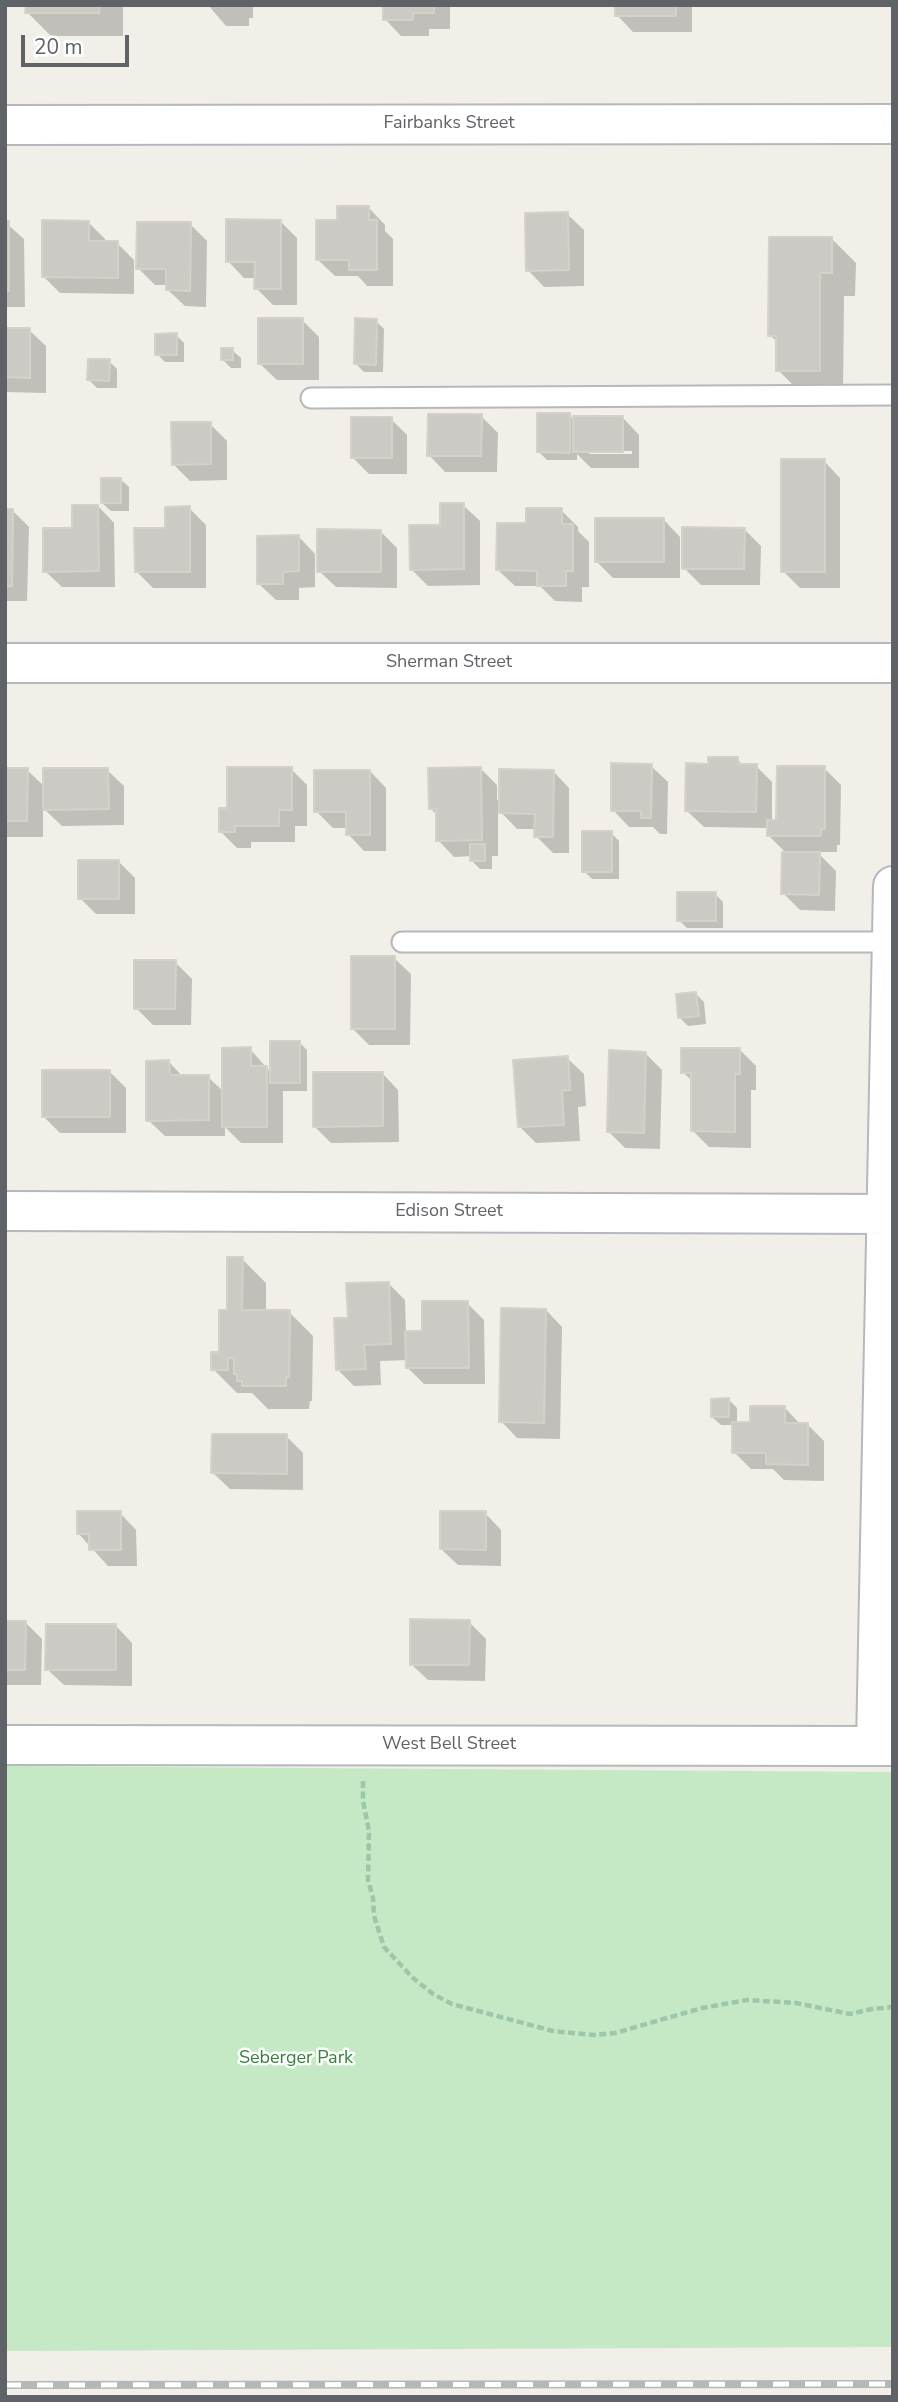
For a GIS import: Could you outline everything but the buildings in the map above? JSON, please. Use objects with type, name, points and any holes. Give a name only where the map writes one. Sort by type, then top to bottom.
[{"type":"street","name":"Fairbanks Street","points":[[5,125],[893,124]]},
{"type":"street","name":"Sherman Street","points":[[5,663],[893,663]]},
{"type":"street","points":[[884,1745],[893,886]]},
{"type":"street","name":"Edison Street","points":[[5,1211],[889,1214]]},
{"type":"street","name":"West Bell Street","points":[[5,1745],[884,1745]]},
{"type":"lane","points":[[311,398],[893,395]]},
{"type":"lane","points":[[402,942],[891,942]]},
{"type":"path","points":[[367,1745],[363,1786],[369,1830],[367,1865],[378,1930],[384,1947],[393,1959],[433,1994],[452,2004],[553,2031],[593,2035],[615,2033],[702,2008],[747,2000],[796,2003],[850,2014],[893,2007]]},
{"type":"green space","name":"Seberger Park","points":[[5,1766],[893,1772],[893,2347],[5,2351]]},
{"type":"railway","points":[[5,2385],[893,2384]]}]
